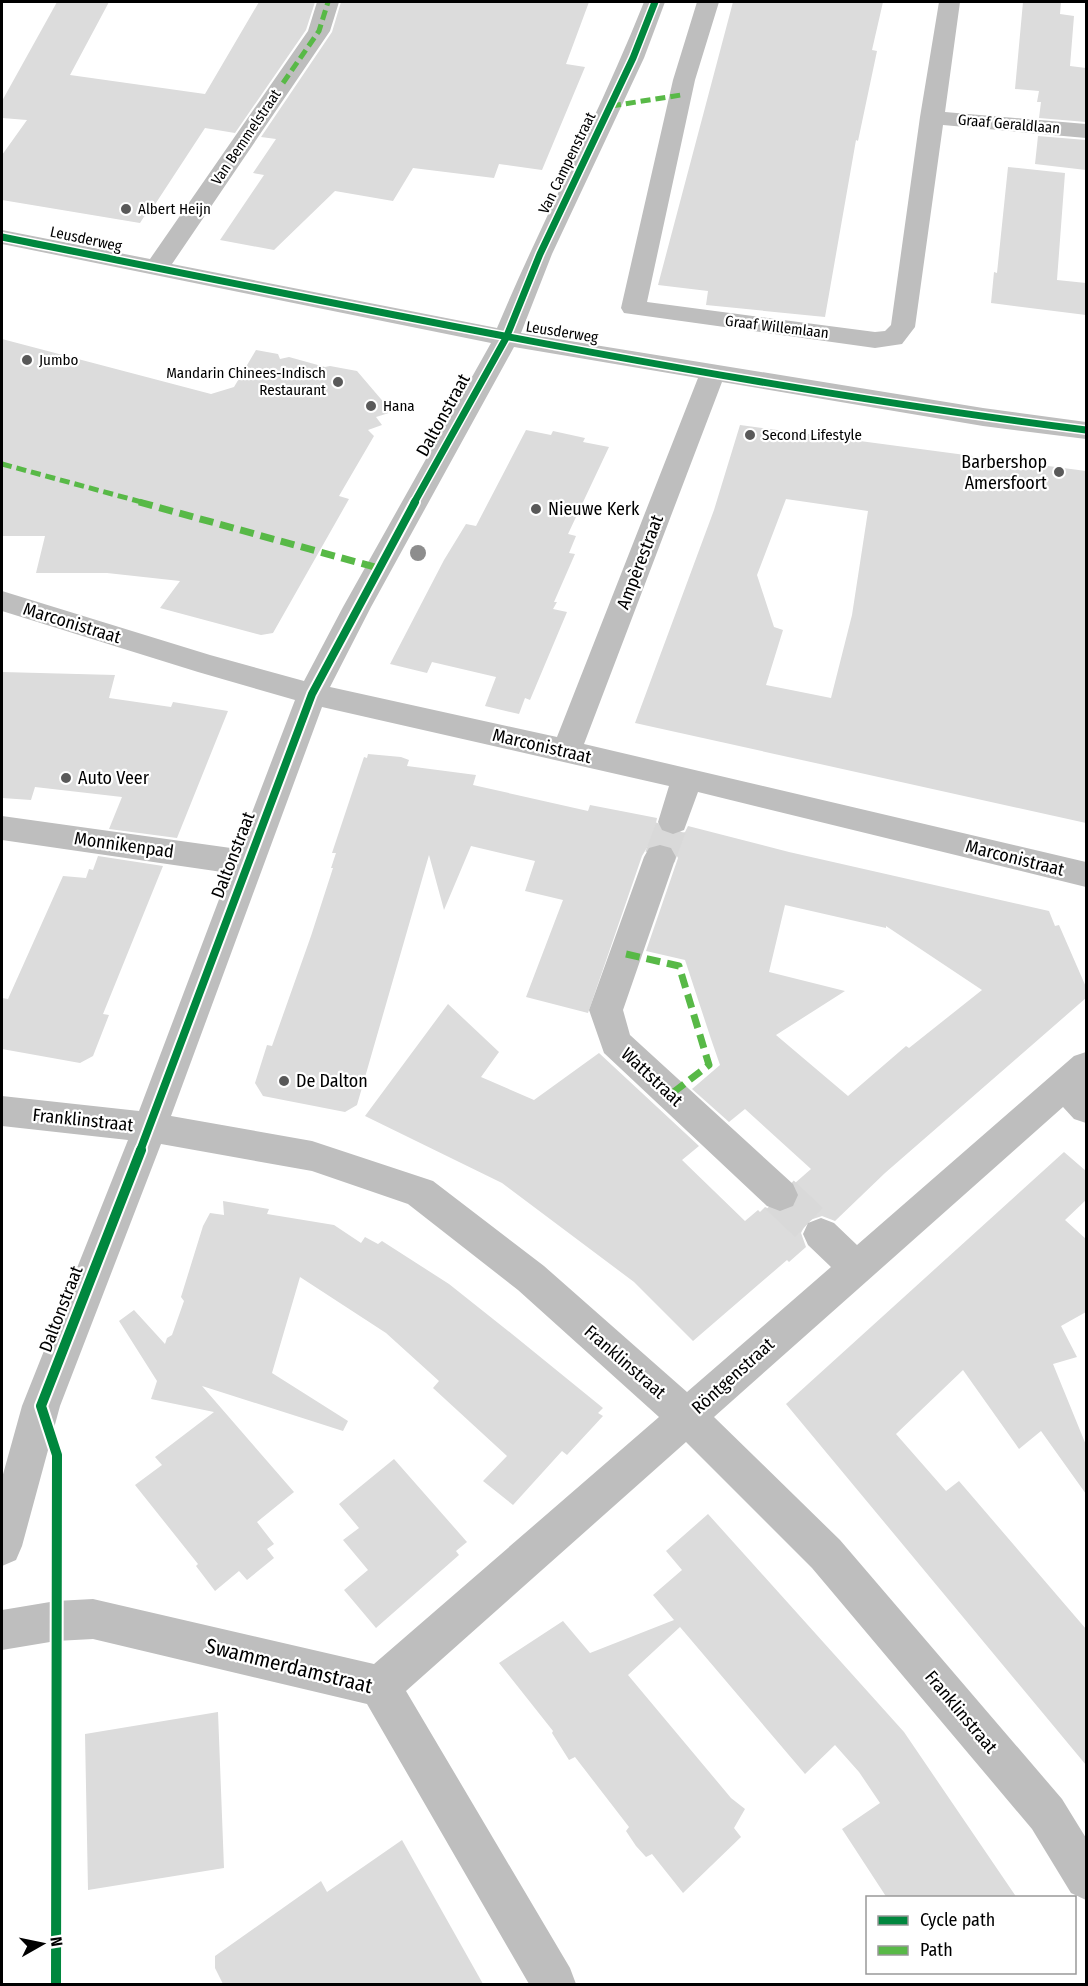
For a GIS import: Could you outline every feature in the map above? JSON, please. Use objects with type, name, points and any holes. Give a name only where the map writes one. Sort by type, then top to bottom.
[{"type":"street","name":"Van Bemmelstraat","points":[[156,269],[318,31],[328,2]]},
{"type":"street","name":"Van Campenstraat","points":[[506,338],[540,254],[633,58],[655,2]]},
{"type":"street","name":"Graaf Willemlaan","points":[[708,2],[684,80],[633,308],[875,340],[893,338],[903,327],[949,2]]},
{"type":"street","name":"Graaf Geraldlaan","points":[[931,117],[1086,131]]},
{"type":"street","name":"Leusderweg","points":[[2,237],[506,338],[983,417],[1086,430]]},
{"type":"street","name":"Daltonstraat","points":[[2,1546],[41,1406],[150,1127],[312,694],[357,607],[506,338]]},
{"type":"street","name":"Ampèrestraat","points":[[566,752],[713,372]]},
{"type":"street","name":"Marconistraat","points":[[2,601],[208,665],[312,694],[687,778],[1086,876]]},
{"type":"street","points":[[673,822],[687,778]]},
{"type":"street","name":"Monnikenpad","points":[[2,828],[247,863]]},
{"type":"street","name":"Wattstraat","points":[[660,857],[606,1010],[616,1043],[780,1195]]},
{"type":"street","name":"Röntgenstraat","points":[[380,1686],[855,1267],[1080,1086]]},
{"type":"street","name":"Franklinstraat","points":[[2,1111],[150,1127],[312,1156],[420,1192],[531,1278],[687,1417],[826,1554],[1047,1814],[1086,1878]]},
{"type":"street","points":[[821,1234],[855,1267]]},
{"type":"street","name":"Swammerdamstraat","points":[[2,1630],[56,1621],[93,1619],[380,1686],[554,1984]]},
{"type":"building","points":[[57,2],[109,2],[70,75],[205,94],[259,2],[315,2],[306,30],[235,133],[205,128],[152,209],[149,209],[140,223],[2,200],[2,155],[27,120],[2,118],[2,101]]},
{"type":"building","points":[[341,2],[589,2],[566,64],[585,67],[542,170],[499,164],[494,178],[413,168],[393,201],[335,191],[274,250],[220,240],[264,175],[253,173],[276,139],[261,137],[332,32]]},
{"type":"building","points":[[733,2],[883,2],[872,50],[877,51],[858,141],[856,140],[825,317],[706,305],[708,291],[658,285]]},
{"type":"building","points":[[1023,2],[1061,2],[1060,14],[1074,16],[1070,66],[1086,68],[1086,122],[1039,118],[1041,102],[1037,102],[1039,91],[1015,89]]},
{"type":"building","points":[[1038,136],[1086,140],[1086,170],[1035,164]]},
{"type":"building","points":[[1008,167],[1065,173],[1057,280],[1086,283],[1086,315],[991,303],[994,272],[997,273]]},
{"type":"building","points":[[2,339],[211,394],[234,387],[256,350],[278,354],[280,359],[289,357],[325,367],[357,371],[392,412],[376,417],[382,425],[368,430],[374,436],[339,496],[349,499],[273,633],[261,635],[160,608],[180,581],[107,573],[36,573],[45,536],[2,536]]},
{"type":"building","points":[[740,425],[1086,471],[1086,823],[635,723],[714,510]],"holes":[[[786,499],[868,511],[852,615],[831,698],[766,685],[783,630],[774,627],[757,575]]]},
{"type":"building","points":[[526,430],[551,435],[553,431],[585,438],[583,442],[609,447],[568,534],[576,536],[569,553],[575,554],[553,609],[567,612],[530,700],[525,698],[519,714],[485,706],[496,677],[432,662],[427,673],[390,664],[444,560],[466,524],[476,526]]},
{"type":"building","points":[[2,672],[115,675],[109,698],[171,707],[173,702],[228,711],[177,838],[109,829],[122,797],[35,787],[31,800],[2,798]]},
{"type":"building","points":[[368,754],[401,757],[409,760],[407,766],[476,775],[473,785],[588,811],[590,805],[657,818],[656,823],[660,831],[672,836],[685,832],[688,826],[789,852],[1049,911],[1055,926],[1059,925],[1086,987],[1086,998],[885,1173],[835,1221],[822,1216],[807,1221],[801,1233],[806,1247],[789,1262],[787,1260],[693,1341],[634,1282],[502,1183],[365,1116],[448,1004],[499,1052],[481,1077],[534,1100],[599,1053],[699,1146],[682,1160],[745,1221],[765,1207],[779,1213],[794,1208],[800,1196],[795,1183],[811,1169],[745,1109],[729,1122],[692,1089],[720,1065],[685,960],[646,951],[678,858],[672,846],[661,843],[648,846],[642,856],[588,1013],[526,997],[563,900],[525,891],[535,861],[471,846],[444,910],[429,855],[357,1105],[345,1112],[263,1096],[255,1083],[267,1045],[272,1046],[311,936],[333,868],[331,868],[336,853],[332,853],[364,757],[367,758]],"holes":[[[785,905],[886,928],[886,926],[982,990],[909,1048],[906,1046],[848,1096],[776,1035],[845,991],[769,972]]]},
{"type":"building","points":[[98,856],[163,866],[103,1014],[109,1015],[93,1056],[80,1063],[2,1049],[2,998],[8,999],[63,876],[86,878],[89,869],[93,870]]},
{"type":"building","points":[[1064,1152],[1086,1171],[1086,1200],[1065,1220],[1086,1239],[1086,1312],[1061,1326],[1077,1357],[1053,1364],[1086,1445],[1086,1494],[1041,1431],[1019,1449],[963,1370],[896,1434],[946,1491],[959,1481],[1086,1629],[1086,1765],[786,1404]]},
{"type":"building","points":[[223,1201],[269,1209],[267,1214],[334,1225],[361,1243],[365,1237],[378,1244],[382,1241],[449,1284],[603,1408],[598,1413],[603,1416],[567,1455],[562,1451],[513,1505],[483,1481],[507,1456],[433,1388],[439,1381],[386,1333],[300,1277],[272,1373],[348,1421],[343,1431],[202,1386],[294,1492],[257,1522],[274,1544],[267,1549],[274,1558],[247,1580],[239,1571],[215,1591],[196,1566],[198,1564],[135,1485],[162,1465],[155,1457],[214,1412],[151,1399],[157,1381],[119,1321],[134,1310],[165,1344],[167,1338],[172,1335],[184,1301],[181,1297],[203,1226],[210,1213],[224,1215]]},
{"type":"building","points":[[394,1459],[467,1542],[456,1551],[459,1555],[376,1628],[344,1590],[368,1570],[343,1540],[359,1528],[339,1504]]},
{"type":"building","points":[[708,1514],[904,1732],[1016,1896],[886,1896],[842,1829],[880,1803],[859,1772],[835,1745],[805,1774],[680,1627],[628,1675],[731,1798],[745,1809],[734,1828],[741,1837],[683,1893],[652,1854],[646,1857],[626,1831],[629,1827],[575,1757],[569,1760],[552,1733],[553,1731],[499,1663],[563,1621],[590,1653],[674,1620],[653,1595],[682,1570],[666,1551]]},
{"type":"building","points":[[218,1712],[224,1868],[88,1890],[85,1734]]},
{"type":"building","points":[[402,1840],[483,1984],[223,1984],[215,1968],[215,1956],[321,1881],[327,1892]]},
{"type":"tunnel","points":[[660,857],[673,822]]},
{"type":"tunnel","points":[[780,1195],[821,1234]]},
{"type":"marked path","points":[[283,83],[319,31],[328,2]]},
{"type":"marked path","points":[[611,106],[681,95]]},
{"type":"marked path","points":[[2,464],[378,568]]},
{"type":"marked path","points":[[626,954],[679,966],[709,1065],[671,1094]]},
{"type":"cycle path","points":[[41,1406],[150,1127],[312,694],[357,607],[506,338],[540,254],[633,58],[655,2]]},
{"type":"cycle path","points":[[2,237],[506,338],[983,417],[1086,430]]},
{"type":"cycle path","points":[[41,1406],[57,1455],[56,1984]]},
{"type":"place","name":"Albert Heijn","points":[[126,209]]},
{"type":"place","name":"Jumbo","points":[[27,360]]},
{"type":"place","name":"Mandarin Chinees-Indisch Restaurant","points":[[338,382]]},
{"type":"place","name":"Hana","points":[[371,406]]},
{"type":"place","name":"Second Lifestyle","points":[[750,435]]},
{"type":"place","name":"Barbershop Amersfoort","points":[[1059,472]]},
{"type":"place","name":"Nieuwe Kerk","points":[[536,509]]},
{"type":"place","name":"Auto Veer","points":[[66,778]]},
{"type":"place","name":"De Dalton","points":[[284,1081]]}]
